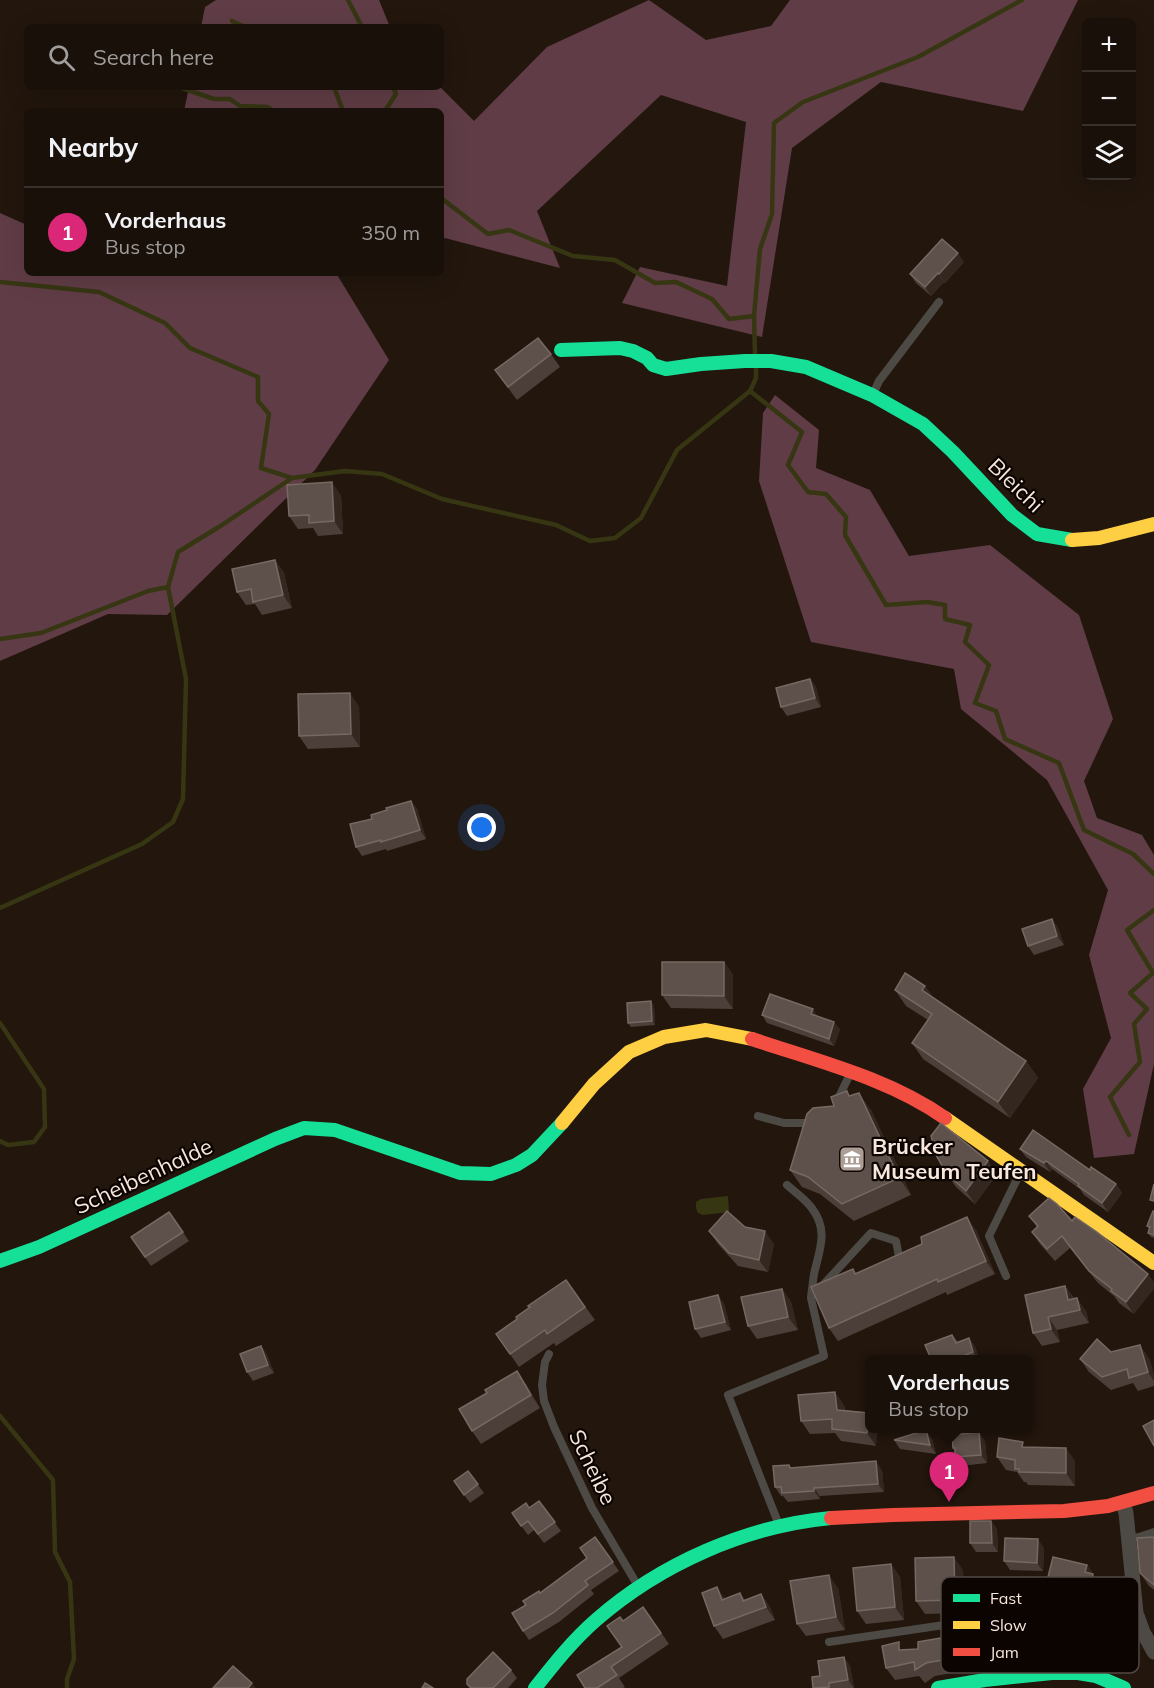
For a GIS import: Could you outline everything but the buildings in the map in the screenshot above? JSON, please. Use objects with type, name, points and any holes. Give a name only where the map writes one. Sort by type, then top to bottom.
[{"type":"street","name":"Bleichi","points":[[561,350],[620,348],[633,351],[653,365],[666,369],[745,361],[771,361],[806,367],[872,395],[923,424],[953,452],[1012,515],[1037,534],[1070,540],[1099,538],[1154,524]]},
{"type":"street","name":"Scheibenhalde","points":[[0,1261],[39,1246],[304,1128],[335,1130],[460,1173],[491,1174],[516,1165],[532,1155],[555,1132],[594,1084],[629,1052],[664,1037],[706,1030],[745,1037],[850,1072]]},
{"type":"street","points":[[850,1072],[899,1091],[927,1105],[1154,1263]]},
{"type":"street","points":[[534,1688],[597,1619],[639,1587],[692,1558],[731,1541],[780,1526],[815,1520],[869,1516],[1080,1510],[1123,1503],[1154,1493]]},
{"type":"street","points":[[1123,1503],[1126,1512],[1131,1577]]},
{"type":"street","points":[[1139,1621],[1154,1652]]},
{"type":"street","points":[[939,1688],[985,1680],[1052,1673],[1078,1673],[1096,1676],[1124,1688]]},
{"type":"lane","points":[[872,395],[879,381],[939,302]]},
{"type":"lane","points":[[835,1104],[850,1072]]},
{"type":"lane","points":[[758,1116],[784,1123],[815,1123],[823,1118]]},
{"type":"lane","points":[[1006,1276],[989,1236],[1022,1169]]},
{"type":"lane","points":[[780,1526],[728,1395],[824,1356],[811,1298],[820,1253],[821,1227],[810,1205],[787,1185]]},
{"type":"lane","points":[[811,1298],[872,1233],[896,1241],[900,1262]]},
{"type":"lane","name":"Scheibe","points":[[549,1354],[545,1362],[542,1385],[544,1401],[554,1427],[592,1508],[639,1587]]},
{"type":"lane","points":[[1128,1538],[1154,1532]]},
{"type":"lane","points":[[829,1642],[941,1625]]},
{"type":"shaded area","points":[[216,0],[379,0],[389,24],[202,24],[205,7]]},
{"type":"shaded area","points":[[649,0],[706,40],[771,26],[790,0],[1078,0],[1023,111],[881,82],[792,148],[762,337],[622,303],[640,267],[727,286],[746,122],[661,95],[537,211],[560,268],[444,238],[444,108],[185,108],[188,90],[443,90],[474,121],[547,47]]},
{"type":"shaded area","points":[[0,213],[24,224],[24,276],[338,276],[389,360],[315,470],[167,615],[108,614],[0,661]]},
{"type":"shaded area","points":[[775,395],[819,430],[816,468],[870,490],[909,556],[990,545],[1079,615],[1113,719],[1084,781],[1097,818],[1142,835],[1154,855],[1154,1064],[1134,1154],[1094,1158],[1083,1089],[1111,1038],[1089,955],[1108,890],[1047,780],[961,709],[954,669],[811,642],[759,481],[763,413]]},
{"type":"shaded area","points":[[728,1196],[729,1212],[703,1215],[698,1213],[696,1202],[701,1199]]},
{"type":"waterway","points":[[348,0],[360,24]]},
{"type":"waterway","points":[[755,355],[754,316],[760,249],[772,214],[774,123],[803,102],[918,57],[1022,0]]},
{"type":"waterway","points":[[232,21],[238,24]]},
{"type":"waterway","points":[[188,90],[214,99],[230,99],[240,106],[269,108]]},
{"type":"waterway","points":[[335,90],[342,108]]},
{"type":"waterway","points":[[387,108],[396,94],[394,90]]},
{"type":"waterway","points":[[444,200],[488,234],[509,230],[573,256],[615,260],[655,283],[676,282],[712,299],[729,319],[754,316]]},
{"type":"waterway","points":[[0,282],[99,292],[165,323],[190,348],[258,377],[258,401],[269,414],[261,468],[292,478]]},
{"type":"waterway","points":[[0,908],[142,844],[173,822],[183,799],[186,679],[168,587],[178,552],[292,478],[345,471],[382,474],[442,499],[556,525],[590,541],[615,538],[641,518],[677,450],[750,391],[756,378],[756,367]]},
{"type":"waterway","points":[[750,391],[802,432],[788,465],[808,492],[826,494],[846,517],[845,535],[886,605],[927,602],[945,605],[945,619],[970,625],[965,642],[989,665],[975,703],[996,711],[1005,739],[1059,763],[1084,830],[1133,854],[1154,874]]},
{"type":"waterway","points":[[0,639],[41,633],[148,591],[168,587]]},
{"type":"waterway","points":[[1129,1135],[1110,1097],[1140,1062],[1134,1024],[1147,1009],[1130,993],[1153,973],[1127,930],[1154,910]]},
{"type":"waterway","points":[[0,1023],[44,1089],[45,1127],[34,1142],[8,1145],[0,1141]]},
{"type":"waterway","points":[[0,1416],[53,1480],[55,1552],[70,1582],[74,1659],[67,1679],[67,1688]]},
{"type":"traffic: fast","points":[[561,350],[620,348],[633,351],[647,358],[653,365],[666,369],[745,361],[771,361],[806,367],[872,395],[923,424],[953,452],[1012,515],[1037,534],[1072,540]]},
{"type":"traffic: fast","points":[[0,1261],[39,1247],[275,1139],[304,1128],[335,1130],[460,1173],[491,1174],[516,1165],[532,1155],[562,1123]]},
{"type":"traffic: fast","points":[[535,1688],[572,1644],[596,1620],[621,1600],[676,1565],[736,1539],[767,1529],[831,1518]]},
{"type":"traffic: fast","points":[[938,1688],[985,1680],[1052,1673],[1096,1676],[1124,1688]]},
{"type":"traffic: slow","points":[[1072,540],[1099,538],[1154,524]]},
{"type":"traffic: slow","points":[[562,1123],[594,1084],[629,1052],[664,1037],[706,1030],[752,1039]]},
{"type":"traffic: slow","points":[[945,1118],[1154,1263]]},
{"type":"traffic: jam","points":[[752,1039],[876,1081],[923,1104],[945,1118]]},
{"type":"traffic: jam","points":[[831,1518],[1064,1511],[1108,1506],[1154,1493]]},
{"type":"place","name":"Brücker Museum Teufen","points":[[852,1159]]},
{"type":"place","name":"Vorderhaus","points":[[949,1502]]}]
